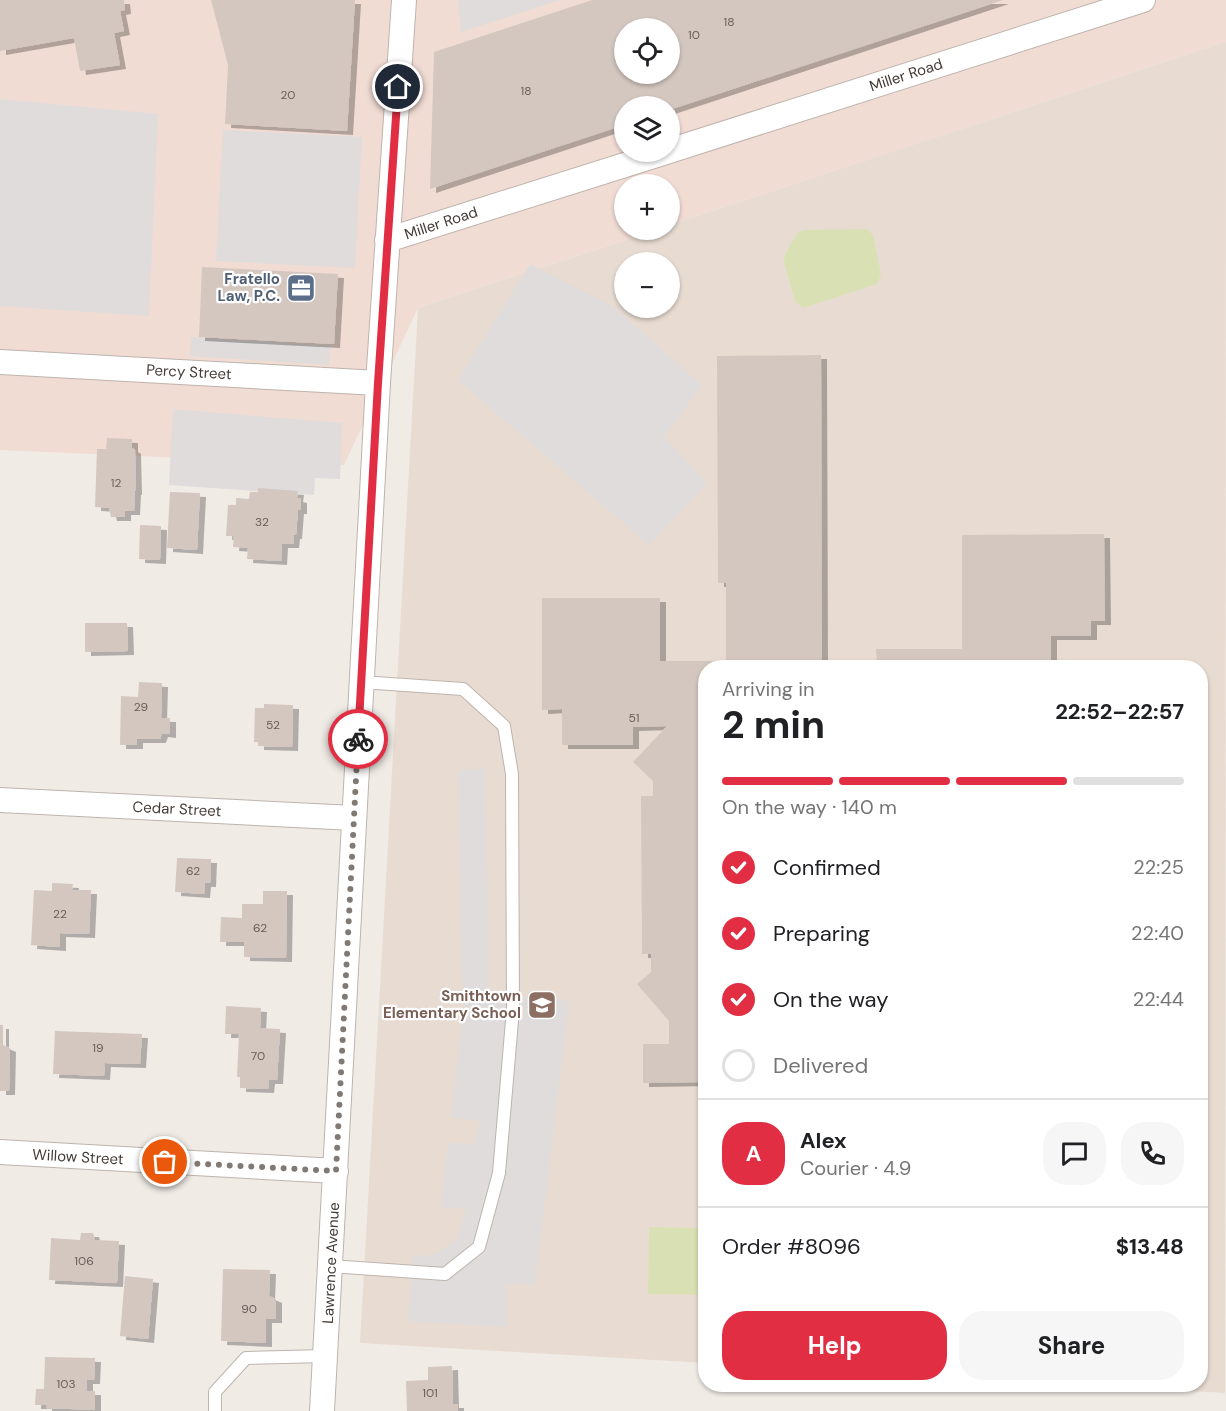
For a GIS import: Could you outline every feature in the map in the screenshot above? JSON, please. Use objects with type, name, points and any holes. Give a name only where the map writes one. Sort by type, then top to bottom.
[{"type":"street","name":"Lawrence Avenue","points":[[322,1411],[378,383],[404,0]]},
{"type":"street","name":"Miller Road","points":[[680,147],[1143,0]]},
{"type":"street","name":"Miller Road","points":[[387,240],[633,162]]},
{"type":"street","name":"Percy Street","points":[[0,362],[378,383]]},
{"type":"street","name":"Cedar Street","points":[[0,800],[354,818]]},
{"type":"street","name":"Willow Street","points":[[0,1152],[336,1171]]},
{"type":"lane","points":[[330,1266],[446,1274],[479,1247],[498,1173],[513,1009],[512,774],[504,726],[463,689],[361,682]]},
{"type":"lane","points":[[215,1411],[215,1392],[246,1358],[325,1356]]},
{"type":"shaded area","points":[[0,0],[1226,0],[1226,42],[680,221],[680,174],[614,174],[614,240],[625,240],[418,308],[344,465],[0,450]]},
{"type":"shaded area","points":[[458,0],[560,0],[461,32]]},
{"type":"shaded area","name":"Smithtown Elementary School","points":[[1226,42],[1225,1393],[1207,1392],[1208,660],[698,660],[698,1363],[360,1343],[418,308],[625,240],[680,240],[680,221]]},
{"type":"shaded area","points":[[0,99],[158,114],[149,316],[0,306]]},
{"type":"shaded area","points":[[223,130],[362,137],[355,268],[216,261]]},
{"type":"shaded area","points":[[530,264],[612,306],[614,318],[626,318],[702,385],[664,437],[707,483],[649,545],[458,380]]},
{"type":"shaded area","points":[[191,337],[330,346],[329,365],[190,356]]},
{"type":"shaded area","points":[[173,409],[342,423],[340,479],[315,478],[314,495],[169,485]]},
{"type":"shaded area","points":[[485,769],[489,997],[537,996],[569,1001],[535,1285],[506,1284],[506,1327],[408,1321],[413,1257],[436,1254],[457,1239],[466,1209],[441,1207],[448,1143],[475,1144],[480,1121],[451,1117],[463,1013],[458,770]]},
{"type":"green space","points":[[867,229],[873,235],[881,274],[877,284],[803,308],[795,301],[784,263],[785,254],[798,232]]},
{"type":"green space","points":[[649,1227],[698,1228],[698,1295],[648,1294]]},
{"type":"building","points":[[0,0],[124,0],[125,10],[120,11],[124,31],[114,33],[120,65],[80,71],[74,38],[0,51]]},
{"type":"building","points":[[211,0],[355,0],[347,131],[225,124],[228,65]]},
{"type":"building","points":[[592,0],[1003,0],[680,106],[680,96],[614,96],[614,128],[430,189],[434,52]]},
{"type":"building","points":[[202,267],[338,274],[334,344],[199,337]]},
{"type":"building","points":[[821,355],[822,660],[726,660],[726,583],[718,583],[717,356]]},
{"type":"building","points":[[107,438],[132,439],[132,448],[135,450],[134,511],[125,511],[125,517],[111,517],[109,508],[95,507],[97,449],[106,449]]},
{"type":"building","points":[[258,488],[298,491],[297,498],[301,499],[296,535],[294,535],[293,544],[282,544],[281,561],[247,559],[248,548],[233,547],[234,536],[226,536],[228,505],[236,505],[236,498],[249,499],[250,492],[258,492]]},
{"type":"building","points":[[170,492],[200,493],[197,550],[167,548]]},
{"type":"building","points":[[140,525],[161,526],[160,560],[139,559]]},
{"type":"building","points":[[1104,534],[1105,621],[1091,621],[1091,636],[1051,636],[1051,660],[877,660],[876,649],[962,649],[962,535]]},
{"type":"building","points":[[542,598],[660,598],[660,661],[698,661],[698,1082],[643,1083],[643,1044],[669,1044],[669,1021],[637,984],[651,972],[651,954],[642,954],[641,796],[653,796],[653,781],[633,762],[667,726],[633,727],[633,745],[562,745],[562,709],[542,710]]},
{"type":"building","points":[[85,623],[127,623],[128,651],[85,652]]},
{"type":"building","points":[[139,682],[162,683],[161,718],[170,718],[170,734],[162,733],[160,739],[137,739],[137,745],[120,745],[121,696],[138,697]]},
{"type":"building","points":[[264,704],[293,705],[292,747],[258,746],[258,742],[254,742],[255,708],[264,708]]},
{"type":"building","points":[[177,858],[211,859],[210,883],[205,883],[204,894],[175,892]]},
{"type":"building","points":[[52,883],[73,884],[72,890],[91,890],[89,934],[60,933],[60,947],[31,945],[34,890],[52,891]]},
{"type":"building","points":[[263,891],[287,891],[286,958],[244,957],[244,942],[220,942],[221,917],[242,918],[242,904],[263,904]]},
{"type":"building","points":[[226,1006],[261,1008],[260,1028],[280,1029],[277,1080],[269,1080],[268,1089],[240,1088],[240,1077],[237,1077],[239,1034],[225,1034]]},
{"type":"building","points":[[0,1025],[3,1025],[3,1045],[10,1048],[9,1091],[0,1091]]},
{"type":"building","points":[[55,1031],[142,1034],[140,1064],[105,1063],[104,1076],[53,1074]]},
{"type":"building","points":[[81,1233],[93,1233],[95,1240],[119,1241],[117,1283],[49,1280],[51,1238],[80,1240]]},
{"type":"building","points":[[223,1269],[270,1270],[269,1296],[276,1299],[276,1319],[266,1319],[266,1343],[221,1341]]},
{"type":"building","points":[[125,1276],[153,1279],[148,1339],[120,1336]]},
{"type":"building","points":[[45,1357],[95,1358],[94,1380],[87,1380],[87,1391],[95,1391],[95,1410],[46,1408],[46,1405],[35,1405],[36,1389],[44,1389]]},
{"type":"building","points":[[452,1366],[453,1404],[458,1404],[458,1411],[407,1411],[406,1381],[428,1380],[428,1367]]},
{"type":"way so far","points":[[165,1162],[336,1171],[358,739]]},
{"type":"place","name":"Fratello Law, P.C.","points":[[301,288]]},
{"type":"place","name":"Smithtown Elementary School","points":[[542,1005]]},
{"type":"route","points":[[358,739],[378,383],[398,87]]}]
